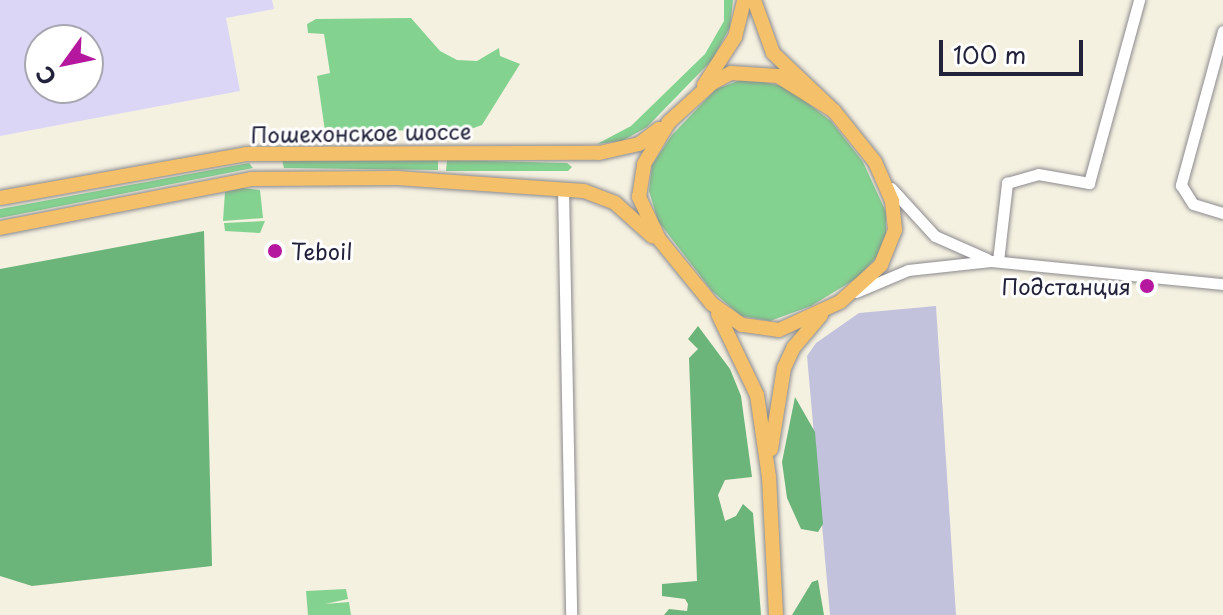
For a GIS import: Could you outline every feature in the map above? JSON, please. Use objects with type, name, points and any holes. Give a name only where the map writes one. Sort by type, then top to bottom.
[{"type":"main road","points":[[696,96],[735,37],[744,0]]},
{"type":"main road","points":[[754,0],[773,53],[834,111],[884,178],[894,215],[893,243],[881,265],[855,293],[825,311],[767,330],[735,322],[712,304],[667,251],[648,219],[638,187],[644,164],[669,122],[696,96],[725,75],[757,71],[785,79],[834,111]]},
{"type":"main road","name":"Пошехонское шоссе","points":[[0,198],[268,151],[606,153],[639,144],[669,122]]},
{"type":"main road","points":[[268,151],[272,178]]},
{"type":"main road","name":"Пошехонское шоссе","points":[[0,228],[272,178],[428,179],[563,188],[615,203],[667,251]]},
{"type":"main road","points":[[712,304],[753,380],[769,477],[776,615]]},
{"type":"main road","points":[[769,477],[784,368],[794,347],[825,311]]},
{"type":"street","points":[[995,261],[1007,183],[1038,174],[1089,183],[1139,0]]},
{"type":"street","points":[[1223,31],[1181,185],[1193,204],[1223,213]]},
{"type":"street","points":[[884,178],[935,236],[995,261]]},
{"type":"street","points":[[563,188],[571,615]]},
{"type":"street","points":[[855,293],[908,270],[995,261],[1223,284]]},
{"type":"shaded area","points":[[0,0],[272,0],[274,9],[226,18],[240,91],[0,136]]},
{"type":"shaded area","points":[[936,306],[956,615],[830,615],[807,356],[816,343],[859,313]]},
{"type":"green space","points":[[724,0],[733,0],[730,27],[712,60],[647,127],[622,141],[597,144],[631,126],[705,54],[724,21]]},
{"type":"green space","points":[[411,18],[440,51],[457,60],[477,61],[499,48],[500,56],[520,64],[482,125],[468,130],[325,131],[317,76],[330,73],[324,34],[308,33],[307,24],[316,19]]},
{"type":"green space","points":[[746,78],[786,87],[831,121],[863,162],[886,212],[886,235],[878,256],[857,278],[811,306],[770,321],[741,316],[712,291],[658,221],[649,191],[652,165],[672,135],[716,89]]},
{"type":"green space","points":[[282,160],[438,160],[438,170],[284,168]]},
{"type":"green space","points":[[447,160],[567,163],[572,167],[568,171],[446,171]]},
{"type":"green space","points":[[249,163],[253,168],[0,218],[0,209]]},
{"type":"green space","points":[[242,188],[260,190],[263,218],[223,221],[225,192]]},
{"type":"green space","points":[[265,221],[260,233],[225,231],[224,223]]},
{"type":"green space","points":[[204,231],[212,566],[32,586],[0,576],[0,269]]},
{"type":"green space","points":[[698,326],[730,369],[741,396],[752,477],[725,480],[718,495],[725,521],[736,516],[743,504],[753,513],[761,615],[664,615],[669,609],[687,611],[688,604],[685,599],[662,596],[662,584],[697,581],[689,358],[698,349],[688,339]]},
{"type":"green space","points":[[795,397],[815,432],[823,524],[818,532],[801,529],[787,498],[782,462]]},
{"type":"green space","points":[[818,580],[824,615],[792,615],[812,582]]},
{"type":"green space","points":[[346,589],[348,599],[325,604],[349,602],[351,615],[308,615],[306,591]]},
{"type":"place","name":"Teboil","points":[[275,251]]},
{"type":"place","name":"Подстанция","points":[[1147,286]]}]
